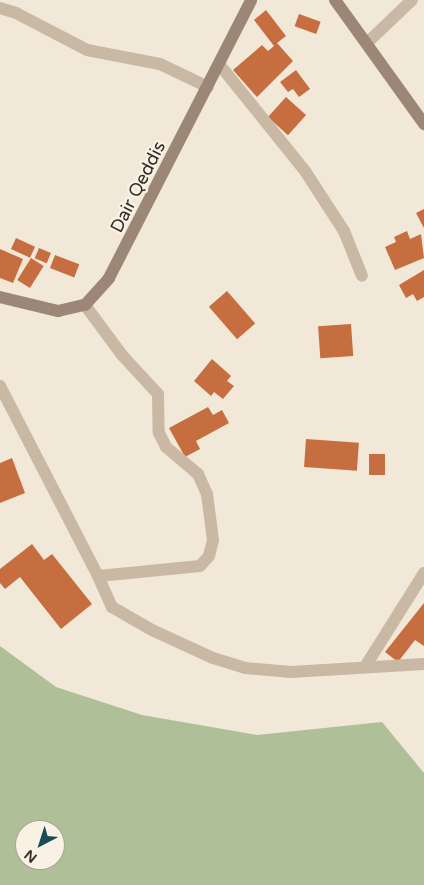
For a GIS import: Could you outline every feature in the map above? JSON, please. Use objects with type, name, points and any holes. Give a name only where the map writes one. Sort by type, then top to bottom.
[{"type":"main road","name":"Dair Qeddis","points":[[85,306],[109,278],[129,243],[251,0]]},
{"type":"main road","points":[[335,0],[424,124]]},
{"type":"main road","points":[[0,297],[58,311],[85,306]]},
{"type":"street","points":[[367,43],[412,0]]},
{"type":"street","points":[[0,8],[16,13],[88,50],[160,64],[208,87]]},
{"type":"street","points":[[219,64],[305,172],[344,232],[362,276]]},
{"type":"street","points":[[85,306],[122,355],[158,394],[159,434],[166,447],[198,474],[207,494],[212,540],[209,556],[200,566],[98,576]]},
{"type":"street","points":[[0,386],[98,576],[112,607],[152,630],[213,658],[245,668],[290,672],[424,664]]},
{"type":"street","points":[[365,667],[395,614],[424,573]]},
{"type":"green space","points":[[0,646],[56,687],[142,715],[257,735],[382,722],[424,773],[424,885],[0,885]]},
{"type":"building","points":[[266,10],[286,36],[277,43],[293,61],[257,97],[233,70],[262,45],[268,51],[274,46],[254,20]]},
{"type":"building","points":[[299,14],[321,22],[316,34],[295,26]]},
{"type":"building","points":[[296,70],[310,89],[299,97],[293,89],[288,92],[280,82]]},
{"type":"building","points":[[286,97],[306,115],[288,135],[268,117]]},
{"type":"building","points":[[424,209],[424,228],[416,213]]},
{"type":"building","points":[[407,231],[410,239],[421,234],[424,258],[395,270],[385,247],[396,242],[394,237]]},
{"type":"building","points":[[16,238],[35,247],[30,258],[11,249]]},
{"type":"building","points":[[39,248],[51,253],[47,263],[35,258]]},
{"type":"building","points":[[0,249],[23,259],[13,283],[0,278]]},
{"type":"building","points":[[55,255],[79,264],[74,277],[50,268]]},
{"type":"building","points":[[31,258],[44,266],[30,288],[17,280]]},
{"type":"building","points":[[424,270],[424,297],[417,301],[413,294],[406,298],[399,285]]},
{"type":"building","points":[[227,291],[255,323],[237,339],[209,307]]},
{"type":"building","points":[[351,324],[353,356],[320,358],[318,326]]},
{"type":"building","points":[[212,359],[231,376],[227,381],[234,386],[223,399],[214,392],[211,396],[194,381]]},
{"type":"building","points":[[208,407],[213,415],[222,410],[229,423],[196,441],[200,449],[185,457],[169,428]]},
{"type":"building","points":[[306,439],[359,443],[357,471],[304,467]]},
{"type":"building","points":[[369,454],[385,454],[385,475],[369,475]]},
{"type":"building","points":[[12,458],[25,493],[0,503],[0,463]]},
{"type":"building","points":[[32,544],[44,560],[52,554],[92,604],[61,629],[20,577],[5,589],[0,583],[0,569]]},
{"type":"building","points":[[424,603],[424,646],[415,640],[398,662],[385,652]]}]
